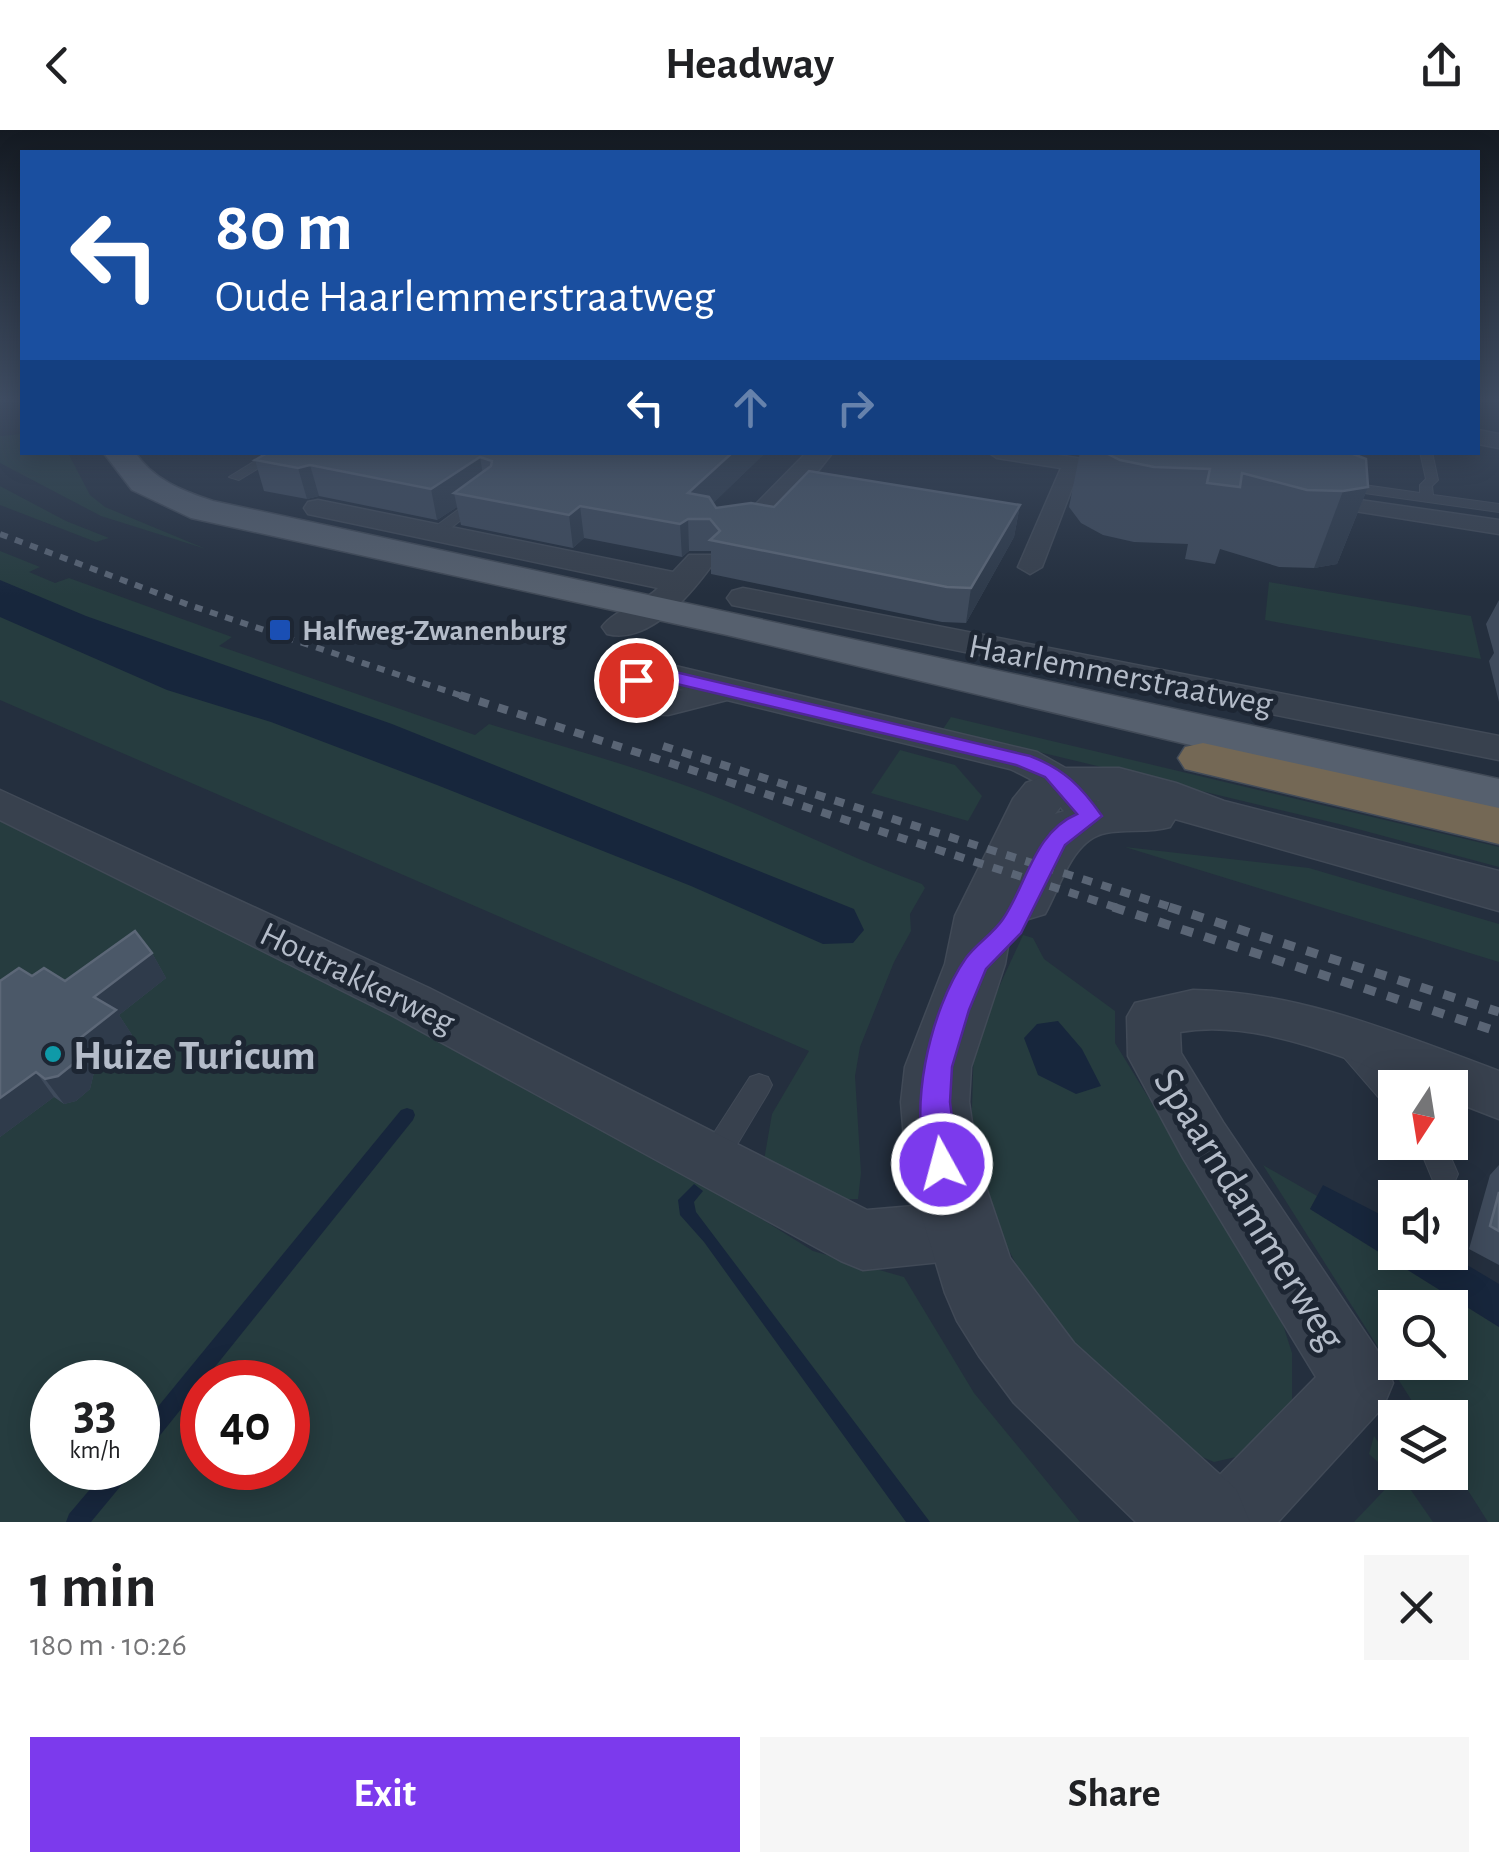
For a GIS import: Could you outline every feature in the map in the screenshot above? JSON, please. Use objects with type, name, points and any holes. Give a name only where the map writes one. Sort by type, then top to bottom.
[{"type":"highway","points":[[1203,758],[1499,826]]},
{"type":"main road","points":[[128,465],[136,479],[156,492],[204,510],[659,587],[1338,762],[1499,796]]},
{"type":"main road","points":[[115,502],[200,535],[659,587],[1203,758]]},
{"type":"street","points":[[785,465],[745,506],[715,529],[765,511],[809,465]]},
{"type":"street","points":[[1030,567],[1042,508],[1071,465]]},
{"type":"street","points":[[1079,465],[1148,475]]},
{"type":"street","points":[[1300,498],[1499,527]]},
{"type":"street","points":[[318,508],[437,532],[659,587]]},
{"type":"street","name":"Haarlemmerstraatweg","points":[[742,598],[1499,748]]},
{"type":"street","points":[[650,671],[968,749],[1067,798],[1207,813],[1499,891]]},
{"type":"street","points":[[1067,798],[1074,824],[1056,840],[1012,926],[976,964],[956,1010],[938,1067],[935,1102],[942,1164],[960,1231],[985,1293],[1044,1373],[1204,1522]]},
{"type":"street","name":"Houtrakkerweg","points":[[0,804],[411,1002],[863,1240],[960,1231]]},
{"type":"street","name":"Spaarndammerweg","points":[[1227,1522],[1360,1383],[1174,1090],[1156,1056],[1153,1017],[1172,1011],[1222,1010],[1280,1019],[1499,1095]]},
{"type":"lane","points":[[235,477],[256,465]]},
{"type":"lane","points":[[1415,465],[1418,479],[1427,491]]},
{"type":"lane","points":[[1427,491],[1432,480],[1429,465]]},
{"type":"lane","points":[[1334,484],[1427,491],[1499,508]]},
{"type":"lane","points":[[437,532],[488,494]]},
{"type":"lane","points":[[1340,1037],[1378,1079]]},
{"type":"lane","points":[[712,1161],[759,1085]]},
{"type":"lane","points":[[1438,1160],[1444,1174]]},
{"type":"green space","points":[[4,465],[74,465],[90,495],[105,507],[206,549],[101,516]]},
{"type":"green space","points":[[0,486],[66,521],[109,538],[96,542],[0,505]]},
{"type":"green space","points":[[0,551],[40,567],[29,572],[55,583],[69,578],[232,637],[219,646],[475,735],[489,724],[646,772],[738,806],[922,884],[925,888],[910,914],[911,931],[894,962],[860,1047],[855,1076],[861,1173],[858,1199],[830,1199],[763,1166],[772,1114],[809,1051],[0,700]]},
{"type":"green space","points":[[1269,582],[1471,616],[1481,659],[1265,620]]},
{"type":"green space","points":[[951,717],[1499,847],[1499,867],[1339,824],[943,729]]},
{"type":"green space","points":[[900,750],[955,765],[982,796],[968,821],[871,793]]},
{"type":"green space","points":[[0,815],[380,1005],[697,1179],[813,1251],[904,1277],[974,1393],[1080,1522],[0,1522]]},
{"type":"green space","points":[[1125,847],[1309,868],[1499,924],[1499,962]]},
{"type":"green space","points":[[1023,935],[1033,938],[1044,959],[1115,1011],[1115,1043],[1278,1309],[1292,1353],[1292,1400],[1249,1454],[1214,1462],[1160,1439],[1086,1362],[1029,1289],[989,1212],[971,1142],[974,1041]]},
{"type":"green space","points":[[1263,1165],[1317,1196],[1310,1209],[1378,1251],[1378,1270],[1408,1270],[1440,1290],[1378,1290],[1378,1347]]},
{"type":"green space","points":[[1468,1308],[1499,1327],[1499,1522],[1488,1522],[1468,1490],[1468,1400],[1411,1400],[1399,1380],[1468,1380]]},
{"type":"green space","points":[[1374,1436],[1378,1442],[1378,1462],[1369,1454]]},
{"type":"green space","points":[[1385,1490],[1411,1490],[1433,1522],[1354,1522]]},
{"type":"water","points":[[0,580],[86,616],[392,724],[854,909],[864,930],[853,943],[823,944],[691,886],[437,785],[271,722],[167,690],[0,617]]},
{"type":"water","points":[[1058,1021],[1082,1049],[1101,1086],[1076,1094],[1038,1075],[1024,1038],[1037,1024]]},
{"type":"water","points":[[694,1184],[703,1191],[694,1202],[696,1212],[930,1522],[906,1522],[704,1242],[680,1215],[678,1200]]},
{"type":"water","points":[[1323,1185],[1378,1213],[1378,1251],[1310,1209]]},
{"type":"water","points":[[1468,1266],[1499,1284],[1499,1327],[1468,1308],[1468,1290],[1440,1290],[1408,1270],[1468,1270]]},
{"type":"building","points":[[282,465],[468,465],[431,489],[310,465],[298,468]]},
{"type":"building","points":[[719,465],[688,493],[709,497],[716,508],[751,503],[774,507],[809,471],[1020,505],[971,588],[947,587],[710,540],[720,531],[710,519],[688,519],[680,524],[580,506],[569,515],[454,493],[491,466]]},
{"type":"building","points":[[1144,465],[1366,465],[1368,487],[1307,490],[1242,473],[1240,487],[1207,483],[1210,469]]},
{"type":"building","points":[[135,931],[152,953],[94,997],[116,1010],[79,1039],[73,1064],[58,1076],[45,1079],[36,1072],[0,1098],[0,981],[19,968],[32,976],[44,968],[65,981]]},
{"type":"building","points":[[1499,1192],[1499,1231],[1490,1226]]},
{"type":"waterway","points":[[160,1420],[407,1115]]},
{"type":"waterway","points":[[77,1522],[103,1490]]},
{"type":"railway","points":[[0,534],[189,605],[468,698]]},
{"type":"railway","points":[[460,695],[1121,909]]},
{"type":"railway","points":[[663,746],[1177,909]]},
{"type":"railway","points":[[1113,907],[1499,1032]]},
{"type":"railway","points":[[1169,907],[1499,1012]]},
{"type":"place","name":"Halfweg-Zwanenburg","points":[[280,630]]},
{"type":"place","name":"Huize Turicum","points":[[53,1054]]},
{"type":"route","points":[[636,680],[650,671],[1023,760],[1052,772],[1067,784],[1090,816],[1056,840],[1012,926],[976,964],[956,1010],[938,1067],[935,1102],[942,1164]]}]
